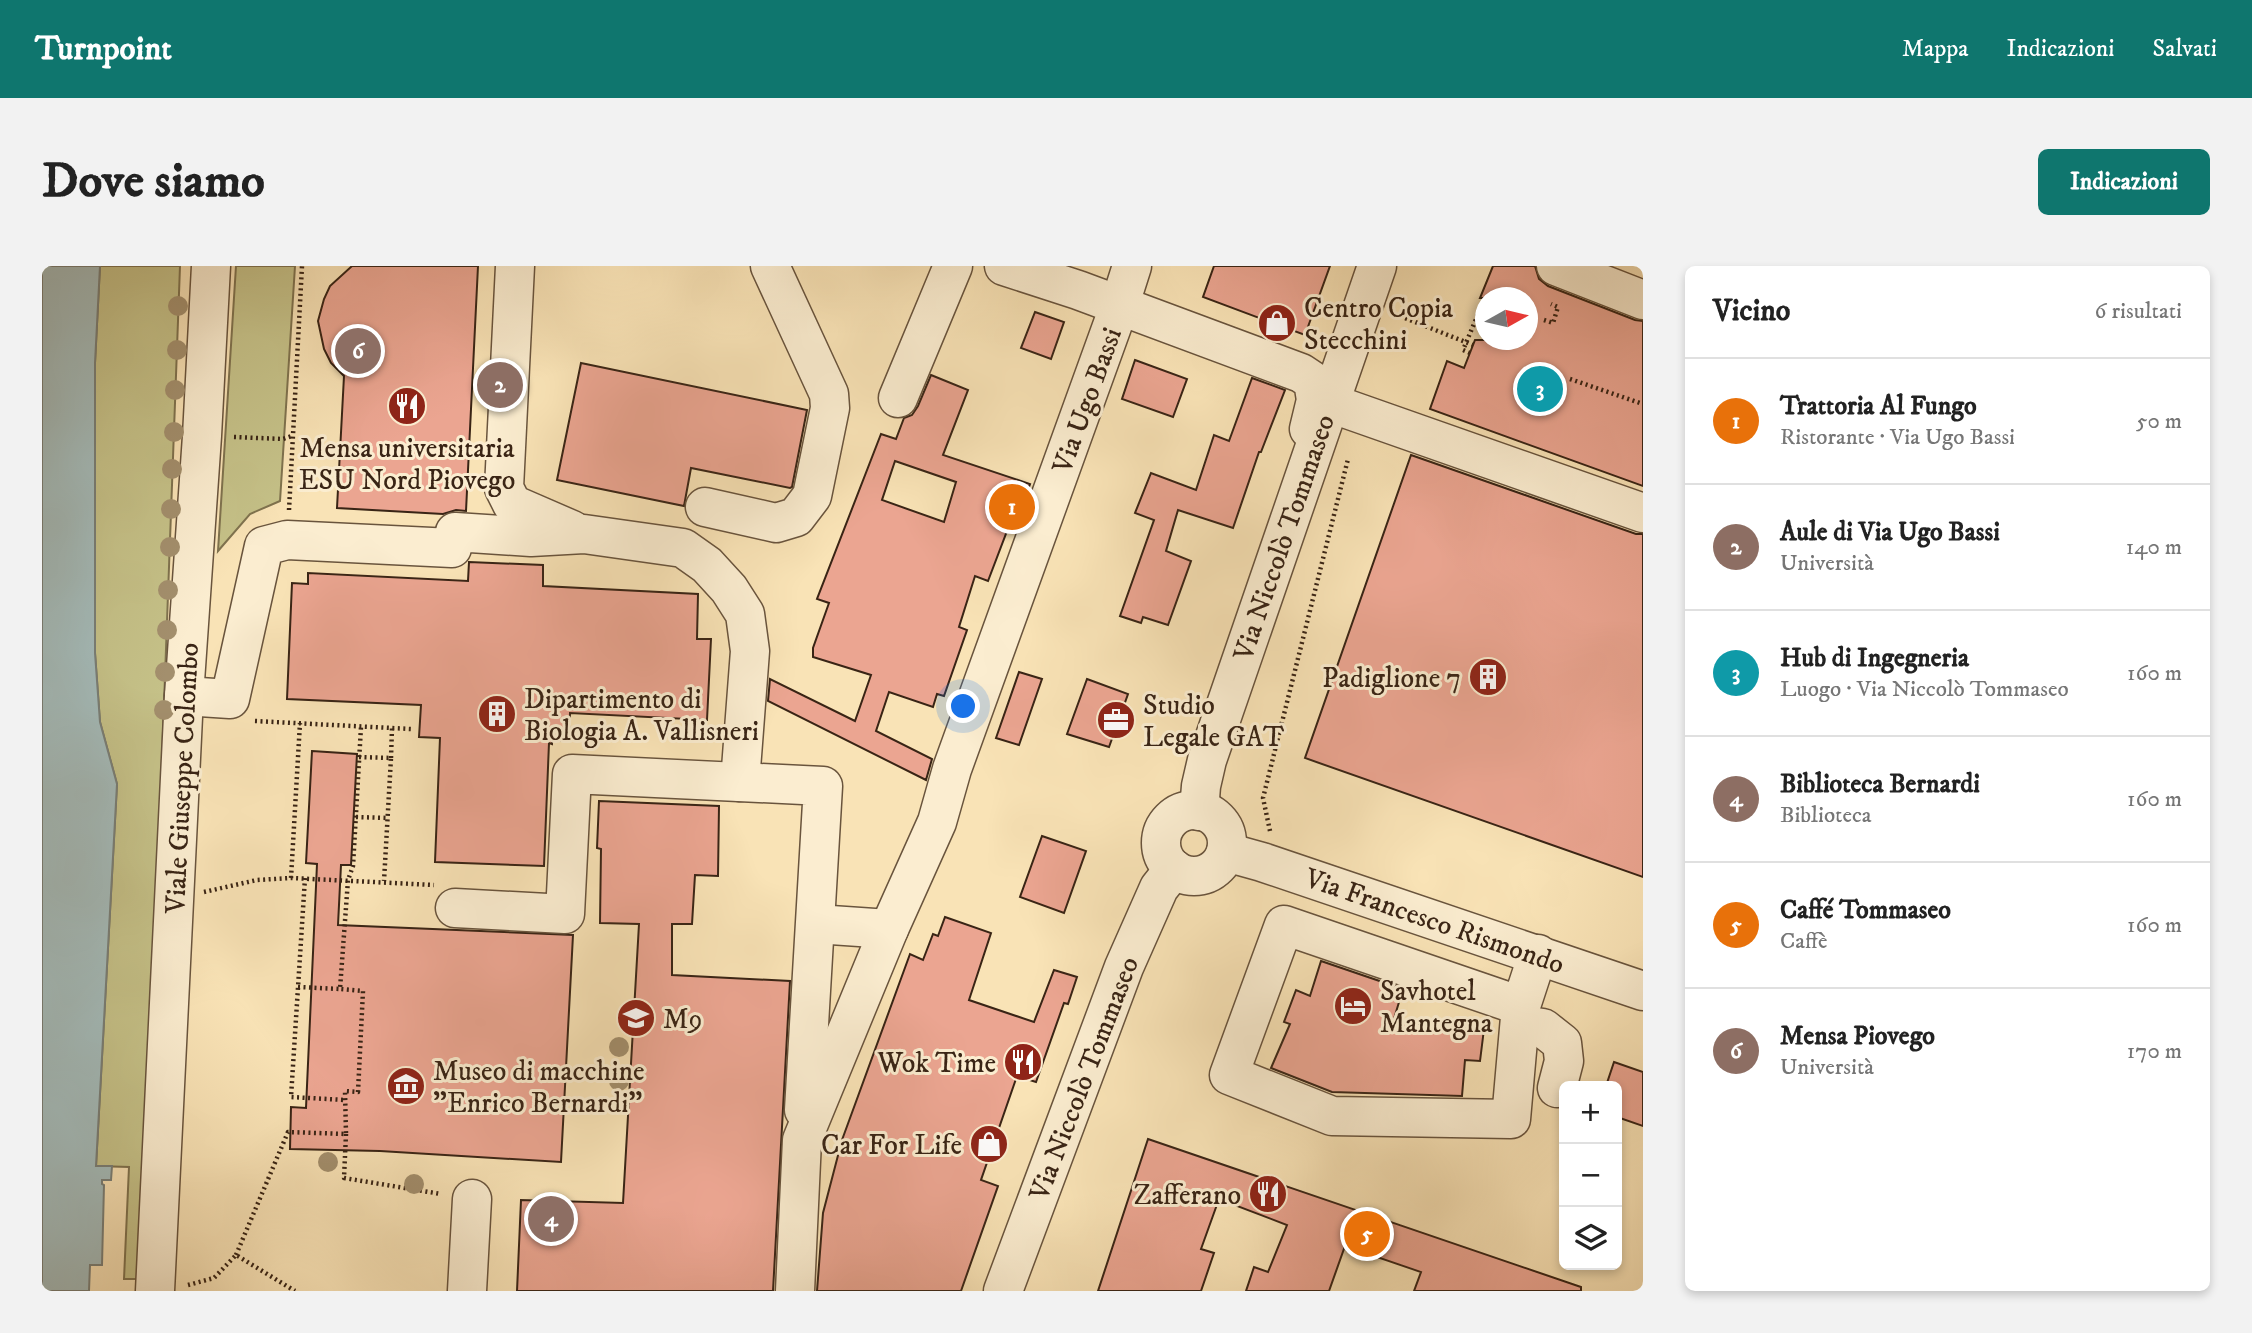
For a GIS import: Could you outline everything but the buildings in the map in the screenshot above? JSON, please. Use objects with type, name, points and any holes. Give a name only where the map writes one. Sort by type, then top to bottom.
[{"type":"street","name":"Viale Giuseppe Colombo","points":[[155,1288],[184,696],[211,266]]},
{"type":"street","points":[[515,266],[504,488],[512,504],[584,534]]},
{"type":"street","points":[[705,507],[776,523],[796,517],[812,496],[830,408],[829,394],[770,266]]},
{"type":"street","points":[[898,398],[953,266]]},
{"type":"street","name":"Via Ugo Bassi","points":[[1004,266],[1078,290],[1301,373],[1313,381],[1316,400],[1308,425],[1313,450]]},
{"type":"street","points":[[1119,307],[1132,266]]},
{"type":"street","name":"Via Niccolò Tommaseo","points":[[1199,811],[1207,760],[1313,450],[1344,408],[1377,266]]},
{"type":"street","points":[[1556,266],[1643,300]]},
{"type":"street","name":"Via Ugo Bassi","points":[[802,1140],[889,929],[937,822],[953,769],[1119,307]]},
{"type":"street","points":[[1344,408],[1643,513]]},
{"type":"street","points":[[184,696],[230,699],[264,547],[287,540],[452,548],[455,533],[531,537],[584,534],[683,548],[707,565],[729,589],[745,614],[750,651],[740,782]]},
{"type":"street","points":[[455,908],[565,914],[572,774],[823,786],[795,1291]]},
{"type":"street","points":[[1199,811],[1216,818],[1222,825],[1226,834],[1226,865],[1200,876],[1182,874],[1182,883],[1166,861],[1161,841],[1164,830],[1178,814],[1199,811]]},
{"type":"street","name":"Via Francesco Rismondo","points":[[1226,865],[1538,954],[1643,991]]},
{"type":"street","name":"Via Niccolò Tommaseo","points":[[1003,1291],[1124,967],[1159,888],[1182,883]]},
{"type":"street","points":[[816,923],[889,929]]},
{"type":"street","points":[[1538,954],[1521,1016],[1511,1119],[1332,1116],[1229,1075],[1284,925],[1521,1016],[1543,1028],[1562,1043],[1564,1062],[1557,1088]]},
{"type":"street","points":[[467,1291],[472,1199]]},
{"type":"path","points":[[287,540],[302,266]]},
{"type":"path","points":[[1544,320],[1553,322],[1558,307],[1550,304],[1558,307],[1553,323],[1544,320]]},
{"type":"path","points":[[1391,325],[1398,305]]},
{"type":"path","points":[[1395,314],[1473,345]]},
{"type":"path","points":[[1470,353],[1463,350],[1475,322]]},
{"type":"path","points":[[1471,332],[1475,334]]},
{"type":"path","points":[[1570,379],[1643,404]]},
{"type":"path","points":[[1271,836],[1263,798],[1344,408]]},
{"type":"path","points":[[225,436],[283,439],[292,436]]},
{"type":"path","points":[[251,721],[411,729]]},
{"type":"path","points":[[291,878],[300,723]]},
{"type":"path","points":[[340,989],[348,880],[353,866],[361,727]]},
{"type":"path","points":[[384,881],[392,728]]},
{"type":"path","points":[[359,757],[391,758]]},
{"type":"path","points":[[356,817],[388,818]]},
{"type":"path","points":[[1182,883],[1206,886],[1226,865]]},
{"type":"path","points":[[175,891],[199,894],[257,880],[291,878],[434,883],[433,905],[455,908]]},
{"type":"path","points":[[305,878],[291,1097],[345,1100]]},
{"type":"path","points":[[298,988],[363,991],[358,1092],[345,1091],[344,1178],[472,1199]]},
{"type":"path","points":[[155,1288],[181,1287],[214,1278],[236,1255],[288,1132],[345,1134]]},
{"type":"path","points":[[236,1255],[295,1291]]},
{"type":"shaded area","points":[[100,266],[180,266],[143,1279],[124,1279],[129,1167],[96,1166],[117,784],[100,722],[95,653],[95,363]]},
{"type":"shaded area","points":[[236,266],[295,266],[280,501],[250,514],[218,551]]},
{"type":"water","points":[[42,266],[100,266],[95,363],[95,653],[100,722],[117,784],[96,1166],[112,1166],[111,1180],[102,1180],[102,1265],[90,1265],[89,1291],[42,1291]]},
{"type":"place","name":"Centro Copia Stecchini","points":[[1277,323]]},
{"type":"place","name":"Mensa Piovego","points":[[358,351]]},
{"type":"place","name":"Aule di Via Ugo Bassi","points":[[500,385]]},
{"type":"place","name":"Hub di Ingegneria","points":[[1540,389]]},
{"type":"place","name":"Mensa universitaria ESU Nord Piovego","points":[[407,406]]},
{"type":"place","name":"Trattoria Al Fungo","points":[[1012,507]]},
{"type":"place","name":"Padiglione 7","points":[[1488,677]]},
{"type":"place","name":"Dipartimento di Biologia A. Vallisneri","points":[[497,714]]},
{"type":"place","name":"Studio Legale GAT","points":[[1116,720]]},
{"type":"place","name":"Savhotel Mantegna","points":[[1353,1006]]},
{"type":"place","name":"M9","points":[[636,1018]]},
{"type":"place","name":"Wok Time","points":[[1023,1062]]},
{"type":"place","name":"Museo di macchine \"Enrico Bernardi\"","points":[[406,1086]]},
{"type":"place","name":"Car For Life","points":[[989,1144]]},
{"type":"place","name":"Zafferano","points":[[1268,1194]]},
{"type":"place","name":"Biblioteca Bernardi","points":[[551,1219]]},
{"type":"place","name":"Caffé Tommaseo","points":[[1367,1234]]}]
